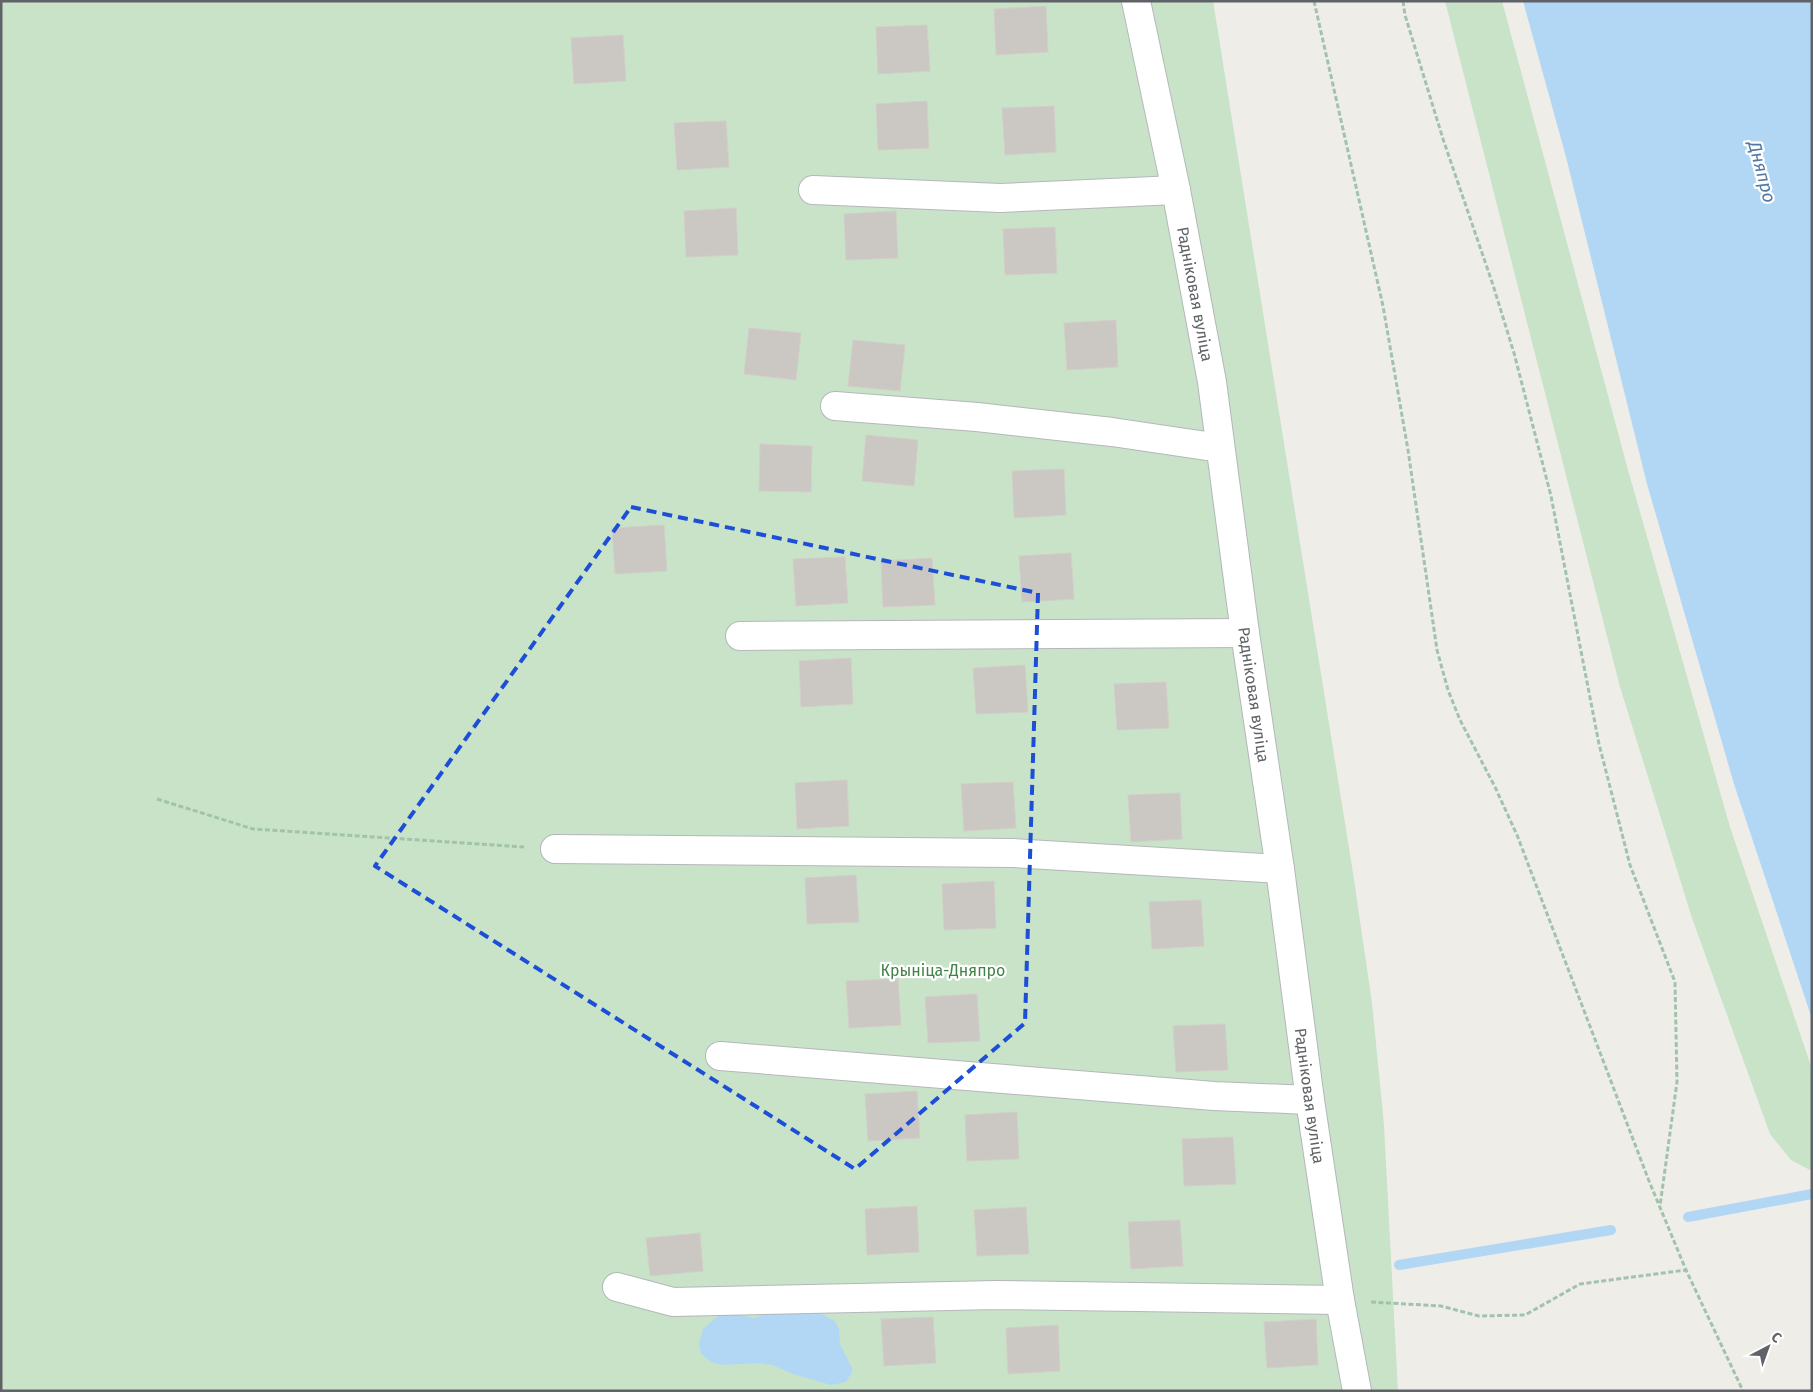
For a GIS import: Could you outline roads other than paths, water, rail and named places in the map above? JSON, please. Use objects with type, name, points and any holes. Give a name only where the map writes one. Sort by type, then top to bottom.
[{"type":"street","name":"Радніковая вуліца","points":[[1136,1],[1176,190],[1210,372],[1245,633],[1280,869],[1310,1100],[1340,1300],[1357,1391]]},
{"type":"street","points":[[813,190],[1000,198],[1176,190]]},
{"type":"street","points":[[835,406],[977,417],[1112,432],[1220,448]]},
{"type":"street","points":[[740,636],[1245,633]]},
{"type":"street","points":[[554,849],[1013,853],[1280,869]]},
{"type":"street","points":[[720,1056],[1214,1096],[1310,1100]]},
{"type":"street","points":[[616,1287],[673,1302],[997,1296],[1340,1300]]},
{"type":"water","name":"Дняпро","points":[[1523,1],[1812,1],[1812,1019],[1734,784],[1647,484],[1566,157]]},
{"type":"water","points":[[804,1309],[820,1313],[835,1321],[839,1329],[840,1344],[853,1370],[846,1382],[831,1385],[793,1374],[773,1365],[758,1363],[723,1365],[711,1362],[701,1354],[699,1343],[703,1329],[718,1316],[732,1313],[754,1318],[769,1313]]},
{"type":"waterway","points":[[1688,1217],[1812,1194]]},
{"type":"waterway","points":[[1399,1265],[1611,1230]]},
{"type":"park label","name":"Крыніца-Дняпро","points":[[943,970]]}]
